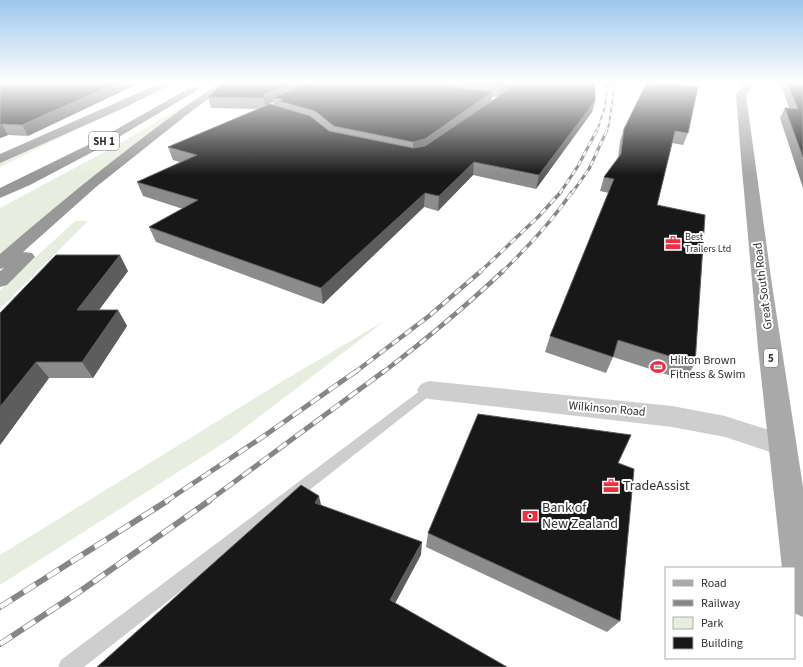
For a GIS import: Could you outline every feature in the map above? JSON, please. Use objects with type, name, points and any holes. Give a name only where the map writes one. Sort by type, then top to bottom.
[{"type":"highway","points":[[0,159],[104,113]]},
{"type":"highway","name":"SH 1","points":[[109,126],[132,113]]},
{"type":"highway","name":"SH 1","points":[[0,194],[153,113]]},
{"type":"highway","points":[[0,263],[91,184],[182,113]]},
{"type":"highway","points":[[0,281],[106,184],[144,144]]},
{"type":"main road","name":"Great South Road","points":[[741,113],[782,444],[803,599]]},
{"type":"street","name":"Wilkinson Road","points":[[429,390],[467,396],[656,414],[739,430],[782,444]]},
{"type":"lane","points":[[68,667],[429,390]]},
{"type":"green space","points":[[171,113],[178,113],[0,256],[0,208],[110,149]]},
{"type":"green space","points":[[86,125],[0,167],[0,162]]},
{"type":"green space","points":[[75,221],[88,221],[0,309],[0,290]]},
{"type":"green space","points":[[386,320],[230,439],[0,585],[0,555],[286,379]]},
{"type":"building","points":[[0,113],[49,113],[22,125],[0,125]]},
{"type":"building","points":[[248,113],[300,113],[310,116],[329,131],[413,148],[425,146],[474,113],[586,113],[539,175],[474,162],[439,196],[425,193],[321,288],[149,227],[198,200],[137,182],[197,155],[168,147]]},
{"type":"building","points":[[318,113],[462,113],[425,139],[413,142],[334,126]]},
{"type":"building","points":[[632,113],[692,113],[688,133],[675,131],[657,205],[705,215],[695,364],[618,340],[613,357],[550,336],[614,179],[604,177],[621,154],[624,129]]},
{"type":"building","points":[[787,113],[803,113],[803,157]]},
{"type":"building","points":[[56,255],[120,255],[77,310],[118,310],[82,362],[36,362],[0,407],[0,313]]},
{"type":"building","name":"Bank of New Zealand","points":[[478,414],[631,435],[618,463],[634,469],[620,621],[428,533]]},
{"type":"building","points":[[301,485],[319,496],[315,503],[422,542],[390,600],[507,667],[97,667]]},
{"type":"railway","points":[[597,131],[603,113]]},
{"type":"railway","points":[[606,131],[609,125],[611,113]]},
{"type":"railway","points":[[560,193],[578,166],[597,130]]},
{"type":"railway","points":[[572,193],[589,169],[607,130]]},
{"type":"railway","points":[[480,272],[538,217],[561,192]]},
{"type":"railway","points":[[503,271],[539,234],[572,192]]},
{"type":"railway","points":[[354,373],[429,316],[481,271]]},
{"type":"railway","points":[[382,373],[444,324],[503,271]]},
{"type":"railway","points":[[165,502],[264,436],[355,372]]},
{"type":"railway","points":[[207,502],[383,372]]},
{"type":"railway","points":[[0,607],[167,501]]},
{"type":"railway","points":[[0,644],[79,592],[209,501]]},
{"type":"place","name":"Best Trailers Ltd","points":[[673,243]]},
{"type":"place","name":"Hilton Brown Fitness & Swim","points":[[658,367]]},
{"type":"place","name":"TradeAssist","points":[[611,486]]},
{"type":"place","name":"Bank of New Zealand","points":[[530,516]]}]
